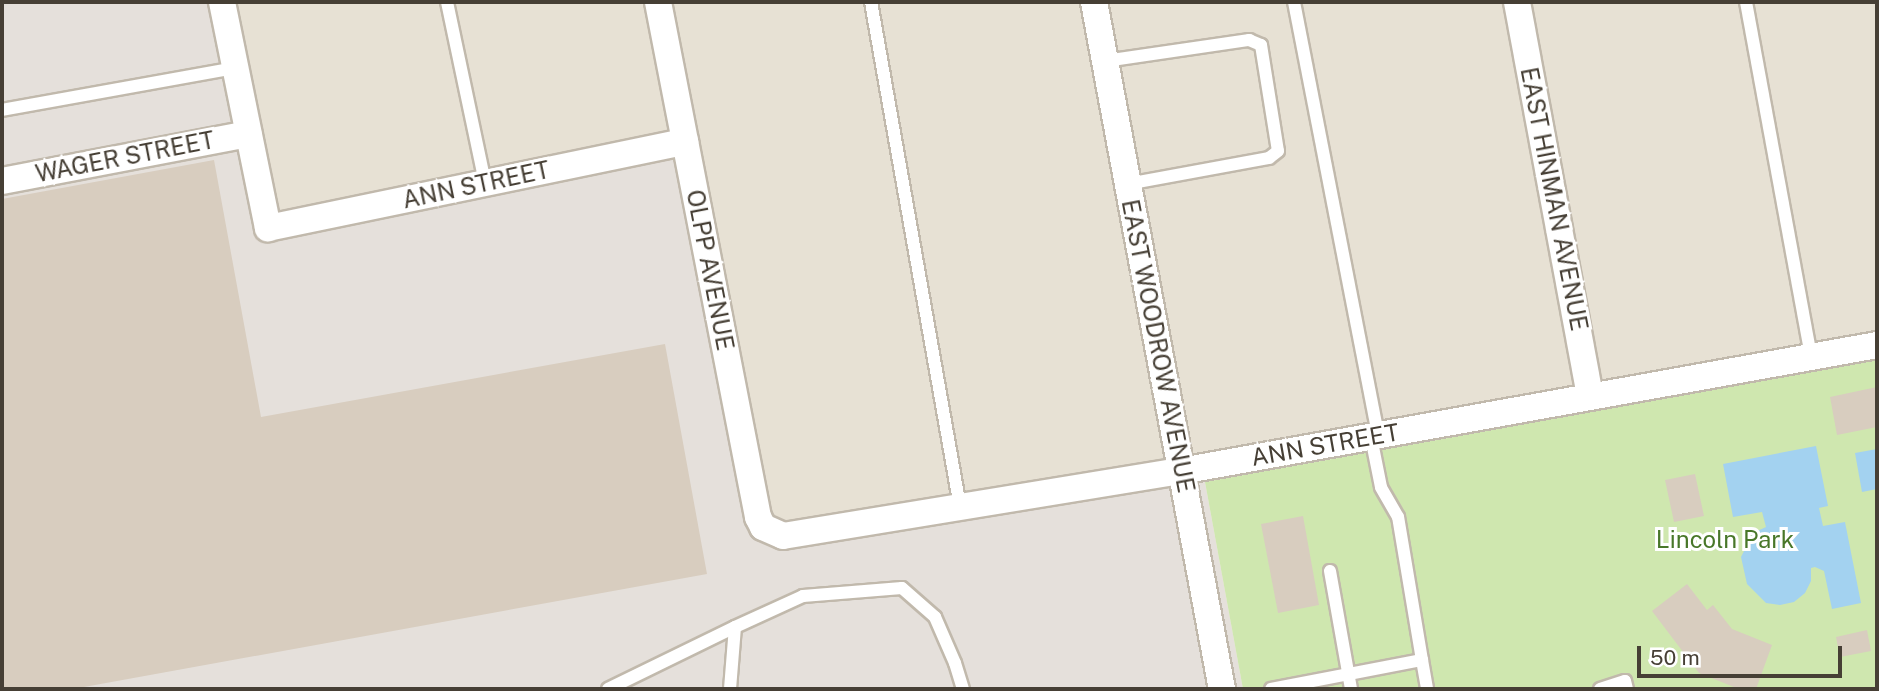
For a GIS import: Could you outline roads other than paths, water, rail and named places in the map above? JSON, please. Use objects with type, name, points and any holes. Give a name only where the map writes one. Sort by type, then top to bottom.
[{"type":"street","points":[[222,2],[249,134]]},
{"type":"street","name":"OLPP AVENUE","points":[[658,2],[758,517],[763,527],[771,533]]},
{"type":"street","name":"EAST WOODROW AVENUE","points":[[1094,2],[1222,689]]},
{"type":"street","name":"EAST HINMAN AVENUE","points":[[1517,2],[1590,396]]},
{"type":"street","name":"ANN STREET","points":[[249,134],[268,228],[685,142]]},
{"type":"street","name":"WAGER STREET","points":[[2,181],[249,134]]},
{"type":"street","name":"ANN STREET","points":[[771,533],[783,536],[1181,471],[1877,345]]},
{"type":"lane","points":[[447,2],[485,183]]},
{"type":"lane","points":[[871,2],[960,507]]},
{"type":"lane","points":[[1294,2],[1375,436],[1381,487],[1398,517],[1427,689]]},
{"type":"lane","points":[[1746,2],[1811,357]]},
{"type":"lane","points":[[1105,61],[1250,40],[1261,45],[1278,151],[1269,158],[1128,184]]},
{"type":"lane","points":[[2,110],[235,68]]},
{"type":"lane","points":[[1330,571],[1351,689]]},
{"type":"lane","points":[[608,689],[803,596],[902,588],[936,617],[955,663],[962,689]]},
{"type":"lane","points":[[730,689],[735,627]]},
{"type":"lane","points":[[1271,689],[1422,660]]},
{"type":"lane","points":[[1600,689],[1625,681],[1627,689]]},
{"type":"water","points":[[1816,446],[1828,506],[1819,508],[1823,526],[1845,522],[1861,603],[1832,609],[1824,571],[1815,567],[1811,568],[1811,581],[1805,593],[1794,602],[1780,605],[1766,603],[1747,584],[1741,557],[1753,533],[1766,527],[1762,512],[1733,517],[1723,464]]},
{"type":"water","points":[[1877,449],[1877,489],[1862,492],[1855,453]]},
{"type":"park label","name":"Lincoln Park","points":[[1725,540]]}]
